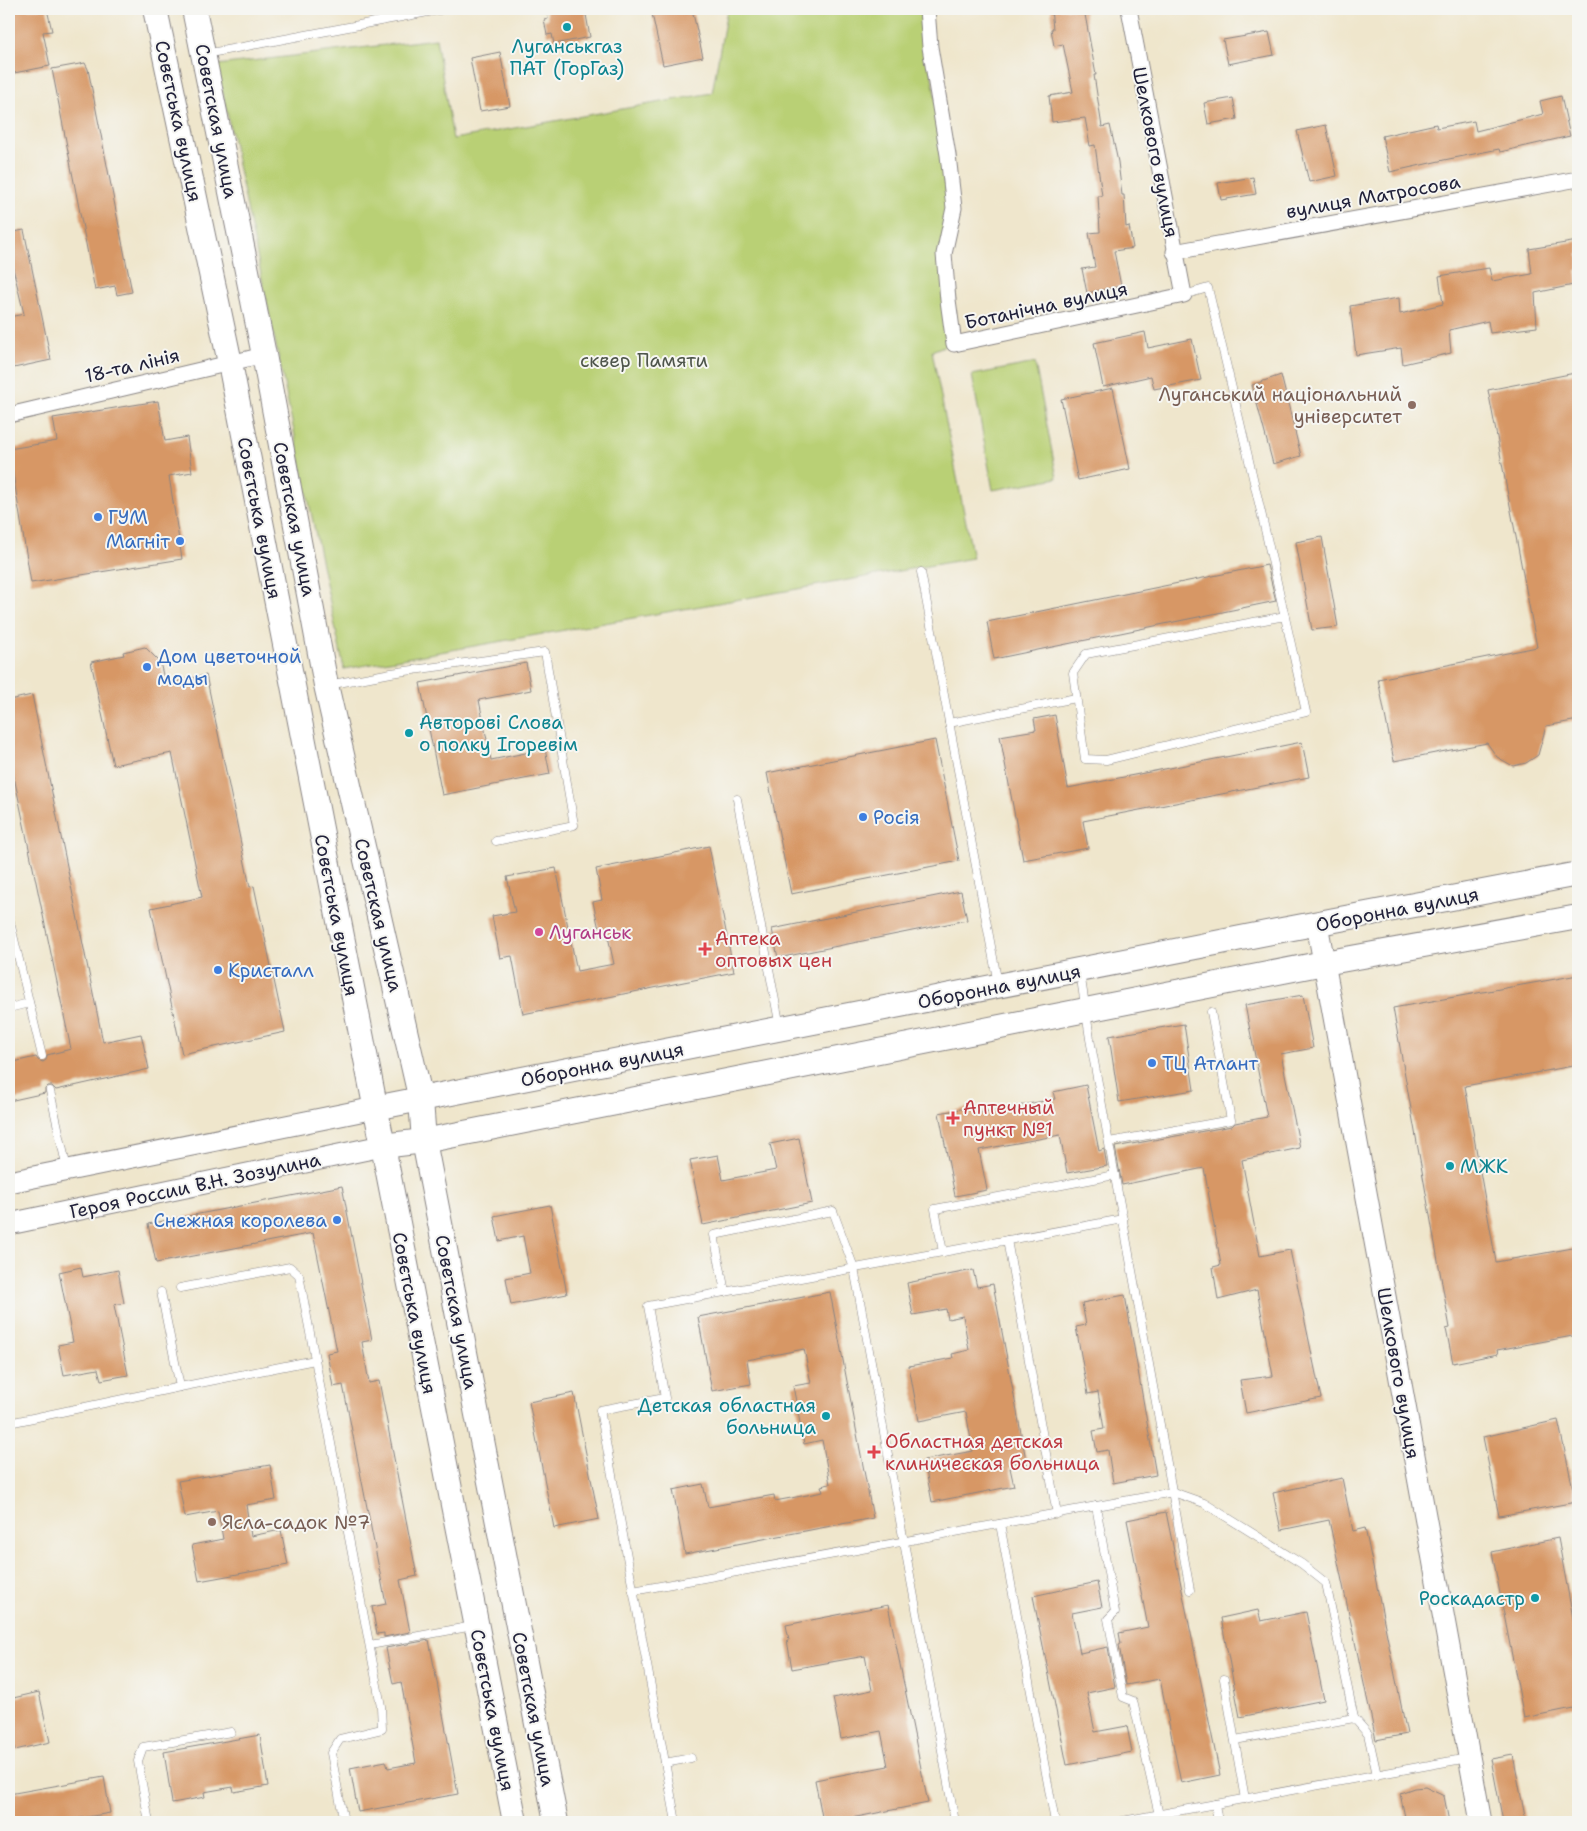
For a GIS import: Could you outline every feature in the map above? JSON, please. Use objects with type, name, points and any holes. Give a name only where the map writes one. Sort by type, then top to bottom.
[{"type":"main road","name":"Совєтська вулиця","points":[[155,9],[230,363],[515,1822]]},
{"type":"main road","name":"Советская улица","points":[[194,9],[264,355],[326,685],[421,1100],[424,1140],[556,1822]]},
{"type":"main road","name":"Оборонна вулиця","points":[[375,1108],[1578,874]]},
{"type":"main road","name":"Оборонна вулиця","points":[[382,1146],[424,1140],[1324,963],[1578,917]]},
{"type":"street","name":"Ботанічна вулиця","points":[[927,9],[930,47],[948,155],[954,208],[944,254],[954,344],[1184,296]]},
{"type":"street","name":"Шелкового вулиця","points":[[1129,9],[1174,252],[1184,296]]},
{"type":"street","name":"вулиця Матросова","points":[[1174,252],[1578,179]]},
{"type":"street","name":"18-та лінія","points":[[9,415],[264,355]]},
{"type":"street","name":"Шелкового вулиця","points":[[1317,924],[1481,1822]]},
{"type":"street","name":"Героя России В.Н. Зозулина","points":[[9,1182],[375,1108]]},
{"type":"street","name":"Героя России В.Н. Зозулина","points":[[9,1224],[382,1146]]},
{"type":"lane","points":[[203,54],[444,9]]},
{"type":"lane","points":[[1184,296],[1208,288],[1286,616],[1306,712],[1106,760],[1085,759],[1073,673],[1086,654],[1286,616]]},
{"type":"lane","points":[[921,572],[999,986]]},
{"type":"lane","points":[[326,685],[391,673],[545,652],[574,825],[496,842]]},
{"type":"lane","points":[[949,723],[1076,698]]},
{"type":"lane","points":[[738,800],[781,1029]]},
{"type":"lane","points":[[9,918],[42,1056]]},
{"type":"lane","points":[[1080,970],[1108,1142],[1190,1590]]},
{"type":"lane","points":[[9,1008],[30,1003]]},
{"type":"lane","points":[[1108,1142],[1231,1120],[1211,1012]]},
{"type":"lane","points":[[50,1092],[67,1171]]},
{"type":"lane","points":[[943,1252],[935,1208],[1115,1175]]},
{"type":"lane","points":[[725,1292],[714,1235],[833,1210],[854,1268],[955,1822]]},
{"type":"lane","points":[[676,1822],[600,1410],[665,1398],[648,1306],[1123,1219]]},
{"type":"lane","points":[[1007,1240],[1057,1514]]},
{"type":"lane","points":[[180,1288],[290,1267],[299,1275],[381,1706],[382,1729],[340,1738],[331,1753],[344,1822]]},
{"type":"lane","points":[[162,1292],[180,1387]]},
{"type":"lane","points":[[9,1406],[10,1422],[315,1360]]},
{"type":"lane","points":[[633,1591],[1172,1492],[1204,1503],[1302,1564],[1326,1582],[1354,1718],[1368,1734],[1377,1775]]},
{"type":"lane","points":[[1096,1506],[1116,1612],[1108,1619],[1123,1697],[1133,1701],[1159,1815]]},
{"type":"lane","points":[[1000,1524],[1054,1822]]},
{"type":"lane","points":[[370,1645],[476,1625]]},
{"type":"lane","points":[[1224,1680],[1245,1799]]},
{"type":"lane","points":[[1235,1740],[1354,1718]]},
{"type":"lane","points":[[149,1822],[138,1761],[143,1748],[231,1732]]},
{"type":"lane","points":[[665,1763],[691,1758]]},
{"type":"lane","points":[[1117,1822],[1470,1758]]},
{"type":"lane","points":[[1215,1804],[1218,1822]]},
{"type":"green space","name":"сквер Памяти","points":[[921,9],[945,156],[951,343],[932,351],[973,558],[344,669],[217,65],[436,39],[453,139],[712,93],[727,10]]},
{"type":"green space","points":[[1035,363],[1057,478],[993,490],[972,375]]},
{"type":"building","points":[[23,9],[47,9],[52,31],[43,32],[50,66],[9,74],[9,12]]},
{"type":"building","name":"Луганськгаз ПАТ (ГорГаз)","points":[[546,9],[585,9],[590,37],[554,44],[552,34],[547,35],[544,20],[548,19]]},
{"type":"building","points":[[651,9],[692,9],[703,57],[663,65]]},
{"type":"building","points":[[1051,9],[1084,9],[1096,75],[1094,75],[1102,127],[1110,125],[1118,162],[1122,195],[1124,195],[1126,227],[1129,226],[1133,248],[1114,251],[1121,286],[1087,293],[1082,269],[1095,267],[1089,233],[1100,232],[1098,196],[1102,196],[1095,145],[1090,146],[1085,118],[1052,122],[1049,96],[1073,92],[1063,44],[1054,46],[1051,29],[1053,29]]},
{"type":"building","points":[[1269,32],[1274,55],[1228,64],[1223,40]]},
{"type":"building","points":[[500,52],[510,106],[480,111],[470,58]]},
{"type":"building","points":[[85,63],[88,69],[132,292],[117,295],[115,286],[95,290],[52,69]]},
{"type":"building","points":[[1561,96],[1570,136],[1500,152],[1499,149],[1390,172],[1382,136],[1436,124],[1437,128],[1474,121],[1476,131],[1543,114],[1540,101]]},
{"type":"building","points":[[1233,98],[1237,119],[1208,124],[1204,103]]},
{"type":"building","points":[[1326,125],[1337,176],[1309,182],[1297,131]]},
{"type":"building","points":[[1253,177],[1256,194],[1221,200],[1218,183]]},
{"type":"building","points":[[24,230],[51,360],[9,369],[9,317],[24,314],[13,268],[9,269],[9,233]]},
{"type":"building","points":[[1578,241],[1578,270],[1576,270],[1578,284],[1535,293],[1537,327],[1490,333],[1488,321],[1449,330],[1451,353],[1403,364],[1401,348],[1356,355],[1350,306],[1399,298],[1400,314],[1443,304],[1439,276],[1489,268],[1492,281],[1532,274],[1529,249]]},
{"type":"building","points":[[1145,332],[1148,348],[1192,339],[1201,380],[1154,389],[1151,376],[1103,387],[1094,343]]},
{"type":"building","points":[[1575,373],[1578,388],[1578,720],[1546,726],[1538,755],[1526,763],[1513,766],[1497,757],[1487,743],[1394,761],[1378,679],[1537,647],[1488,390]]},
{"type":"building","points":[[1281,375],[1301,456],[1273,464],[1252,385]]},
{"type":"building","points":[[1113,388],[1130,469],[1078,480],[1061,399]]},
{"type":"building","name":"ГУМ","points":[[158,401],[165,441],[187,437],[192,472],[169,476],[182,559],[31,583],[9,449],[57,441],[53,418]]},
{"type":"building","points":[[1322,537],[1338,627],[1312,630],[1296,542]]},
{"type":"building","points":[[1267,565],[1276,601],[994,659],[987,622]]},
{"type":"building","points":[[145,647],[160,662],[165,684],[206,675],[250,887],[254,886],[285,1032],[182,1054],[151,908],[202,897],[172,753],[113,765],[91,662],[124,655],[123,652]]},
{"type":"building","points":[[526,663],[531,690],[479,700],[491,760],[545,749],[550,774],[442,795],[420,683]]},
{"type":"building","points":[[32,695],[103,1042],[141,1034],[149,1069],[56,1090],[52,1086],[48,1086],[45,1089],[45,1093],[9,1101],[9,1063],[36,1057],[43,1062],[46,1060],[47,1055],[71,1049],[9,753],[9,700]]},
{"type":"building","points":[[1055,715],[1068,788],[1302,742],[1309,777],[1083,821],[1088,848],[1023,860],[1000,736],[1036,730],[1034,719]]},
{"type":"building","name":"Росія","points":[[935,740],[959,861],[791,894],[767,773]]},
{"type":"building","points":[[709,846],[734,972],[523,1014],[512,956],[500,958],[492,916],[515,912],[507,877],[556,868],[577,971],[614,964],[607,932],[600,934],[593,902],[602,900],[596,869]]},
{"type":"building","points":[[961,891],[967,920],[778,958],[772,929]]},
{"type":"building","name":"МЖК","points":[[1578,975],[1578,1065],[1465,1086],[1496,1262],[1578,1247],[1578,1335],[1497,1350],[1498,1354],[1453,1363],[1446,1329],[1450,1328],[1393,1008]]},
{"type":"building","points":[[1303,995],[1313,1048],[1281,1054],[1300,1148],[1242,1160],[1260,1256],[1290,1250],[1321,1398],[1246,1413],[1240,1380],[1273,1376],[1257,1290],[1218,1300],[1213,1267],[1221,1265],[1204,1168],[1122,1185],[1115,1147],[1232,1126],[1235,1123],[1267,1117],[1245,1005]]},
{"type":"building","name":"ТЦ Атлант","points":[[1184,1024],[1194,1090],[1119,1102],[1109,1036]]},
{"type":"building","points":[[1086,1085],[1099,1151],[1104,1149],[1107,1166],[1067,1173],[1060,1135],[979,1150],[987,1190],[955,1196],[939,1113],[972,1107],[974,1114],[1055,1099],[1053,1092]]},
{"type":"building","points":[[799,1138],[812,1203],[703,1225],[690,1160],[718,1155],[723,1180],[776,1170],[770,1144]]},
{"type":"building","points":[[342,1186],[372,1340],[362,1342],[369,1383],[379,1381],[417,1576],[400,1580],[410,1632],[384,1637],[384,1633],[377,1634],[372,1607],[386,1604],[343,1385],[333,1387],[327,1353],[337,1351],[313,1233],[156,1263],[148,1224]]},
{"type":"building","points":[[550,1205],[567,1294],[511,1305],[506,1278],[530,1273],[523,1236],[499,1241],[494,1216]]},
{"type":"building","points":[[81,1267],[83,1277],[118,1270],[124,1303],[114,1305],[128,1375],[101,1380],[98,1369],[64,1375],[58,1345],[73,1342],[59,1272]]},
{"type":"building","points":[[973,1270],[977,1287],[993,1284],[1027,1465],[1010,1468],[1014,1486],[932,1502],[924,1460],[973,1451],[966,1412],[919,1421],[909,1366],[953,1358],[952,1354],[969,1350],[963,1316],[948,1319],[946,1309],[913,1315],[907,1283]]},
{"type":"building","name":"Детская областная больница","points":[[830,1292],[873,1518],[685,1554],[673,1490],[703,1484],[708,1507],[774,1495],[775,1501],[823,1492],[821,1486],[830,1484],[822,1440],[804,1444],[793,1386],[811,1383],[804,1349],[747,1360],[751,1384],[712,1391],[698,1317]]},
{"type":"building","points":[[1125,1295],[1156,1475],[1113,1483],[1108,1450],[1097,1452],[1093,1431],[1104,1429],[1098,1392],[1088,1394],[1076,1327],[1086,1325],[1082,1303]]},
{"type":"building","points":[[574,1393],[599,1519],[554,1528],[529,1402]]},
{"type":"building","points":[[1558,1420],[1576,1502],[1499,1516],[1483,1437]]},
{"type":"building","points":[[270,1465],[276,1500],[246,1505],[251,1536],[281,1530],[288,1565],[199,1581],[192,1545],[223,1539],[218,1511],[185,1517],[178,1481]]},
{"type":"building","points":[[1342,1478],[1353,1531],[1365,1528],[1407,1734],[1376,1740],[1329,1520],[1281,1530],[1273,1493]]},
{"type":"building","points":[[1166,1512],[1220,1775],[1181,1783],[1160,1679],[1126,1685],[1119,1645],[1121,1644],[1119,1633],[1148,1627],[1127,1520]]},
{"type":"building","name":"Роскадастр","points":[[1558,1538],[1578,1645],[1578,1707],[1524,1718],[1492,1552]]},
{"type":"building","points":[[1097,1582],[1102,1607],[1072,1613],[1080,1653],[1108,1647],[1115,1687],[1087,1693],[1095,1732],[1127,1726],[1132,1752],[1067,1765],[1033,1596]]},
{"type":"building","points":[[888,1605],[928,1803],[823,1822],[815,1780],[888,1766],[881,1731],[841,1739],[833,1698],[872,1690],[865,1656],[792,1669],[786,1625]]},
{"type":"building","points":[[1258,1610],[1261,1621],[1306,1612],[1324,1700],[1240,1717],[1221,1618]]},
{"type":"building","points":[[429,1640],[458,1794],[358,1812],[350,1768],[386,1761],[388,1768],[416,1763],[401,1682],[393,1684],[386,1648]]},
{"type":"building","points":[[39,1692],[50,1742],[15,1750],[9,1723],[9,1699]]},
{"type":"building","points":[[260,1735],[268,1786],[234,1792],[233,1787],[204,1792],[205,1797],[172,1803],[164,1752]]},
{"type":"building","points":[[1513,1755],[1526,1822],[1503,1822],[1491,1759]]},
{"type":"building","points":[[104,1777],[110,1813],[59,1822],[9,1822],[9,1794]]},
{"type":"building","points":[[1425,1787],[1444,1796],[1449,1822],[1406,1822],[1400,1793],[1414,1788]]},
{"type":"place","name":"Луганськгаз ПАТ (ГорГаз)","points":[[567,27]]},
{"type":"place","name":"Луганський національний університет","points":[[1412,405]]},
{"type":"place","name":"ГУМ","points":[[98,517]]},
{"type":"place","name":"Магніт","points":[[180,541]]},
{"type":"place","name":"Дом цветочной моды","points":[[147,667]]},
{"type":"place","name":"Авторові Слова о полку Ігоревім","points":[[409,733]]},
{"type":"place","name":"Росія","points":[[863,817]]},
{"type":"place","name":"Луганськ","points":[[539,932]]},
{"type":"place","name":"Аптека оптовых цен","points":[[705,949]]},
{"type":"place","name":"Кристалл","points":[[218,970]]},
{"type":"place","name":"ТЦ Атлант","points":[[1152,1063]]},
{"type":"place","name":"Аптечный пункт №1","points":[[953,1118]]},
{"type":"place","name":"МЖК","points":[[1450,1166]]},
{"type":"place","name":"Снежная королева","points":[[337,1220]]},
{"type":"place","name":"Детская областная больница","points":[[826,1416]]},
{"type":"place","name":"Областная детская клиническая больница","points":[[874,1452]]},
{"type":"place","name":"Ясла-садок №7","points":[[212,1522]]},
{"type":"place","name":"Роскадастр","points":[[1535,1598]]}]
